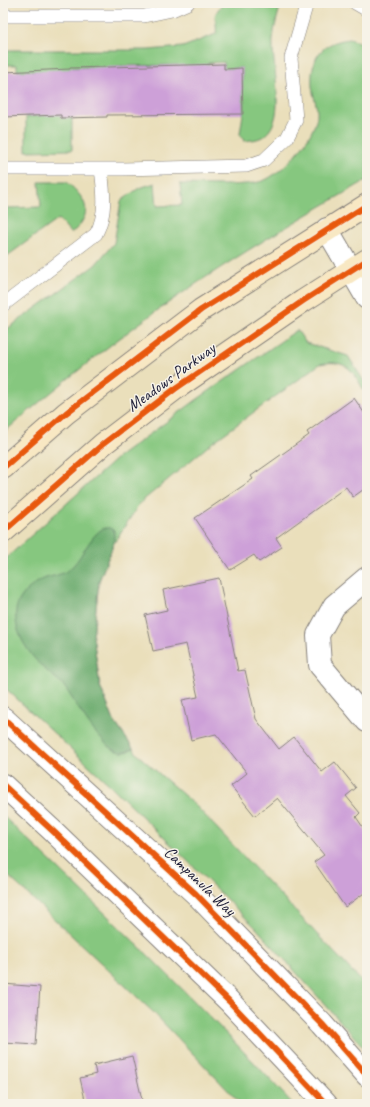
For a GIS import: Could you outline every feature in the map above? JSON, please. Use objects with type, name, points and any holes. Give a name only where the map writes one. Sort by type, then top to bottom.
[{"type":"main road","name":"Meadows Parkway","points":[[3,468],[71,409],[195,314],[367,205]]},
{"type":"main road","name":"Meadows Parkway","points":[[3,532],[102,444],[163,398],[359,265]]},
{"type":"street","points":[[327,229],[359,265],[367,298]]},
{"type":"street","points":[[367,578],[334,606],[318,635],[320,665],[367,721]]},
{"type":"street","name":"Campanula Way","points":[[3,718],[196,894],[322,1024],[367,1076]]},
{"type":"street","points":[[3,785],[229,1001],[326,1104]]},
{"type":"lane","points":[[3,16],[144,16],[172,10],[188,3]]},
{"type":"lane","points":[[3,169],[101,169],[246,166],[264,160],[287,138],[296,120],[291,58],[307,3]]},
{"type":"lane","points":[[356,3],[367,10]]},
{"type":"lane","points":[[3,306],[96,234],[103,222],[104,196],[101,169]]},
{"type":"green space","points":[[224,3],[281,3],[273,39],[277,90],[276,116],[272,127],[263,137],[244,141],[240,134],[243,114],[242,68],[224,69],[224,62],[208,63],[208,70],[178,71],[178,65],[118,66],[118,75],[91,76],[91,67],[70,68],[70,73],[60,73],[61,118],[72,118],[72,150],[26,151],[26,117],[36,116],[35,71],[17,71],[17,65],[3,65],[3,50],[148,50],[183,47],[216,34],[215,15]]},
{"type":"green space","points":[[350,39],[367,45],[367,180],[201,280],[133,328],[89,362],[3,433],[3,332],[95,265],[114,243],[121,201],[139,188],[155,183],[157,206],[182,205],[180,184],[249,184],[267,179],[282,168],[305,143],[315,125],[317,113],[312,87],[312,77],[315,60],[319,53],[325,48],[340,41]]},
{"type":"green space","points":[[39,182],[67,182],[84,201],[86,207],[83,220],[71,234],[58,219],[3,259],[3,208],[41,207]]},
{"type":"green space","points":[[297,330],[306,343],[348,356],[367,386],[367,396],[350,369],[338,363],[320,364],[213,442],[140,503],[114,543],[99,581],[93,636],[100,686],[114,721],[138,755],[195,805],[367,987],[367,1051],[256,928],[111,786],[3,686],[3,561],[117,458],[199,398]]},
{"type":"green space","points":[[104,528],[114,530],[114,543],[99,581],[93,636],[100,686],[114,721],[133,748],[125,752],[117,751],[99,737],[63,685],[30,653],[21,637],[16,619],[17,605],[23,595],[41,580],[62,574],[72,567],[89,542],[99,531]]},
{"type":"green space","points":[[3,816],[187,994],[293,1104],[241,1104],[153,1012],[3,871]]},
{"type":"building","points":[[224,64],[224,69],[242,68],[243,114],[107,115],[107,117],[61,118],[61,115],[3,117],[3,72],[70,68]]},
{"type":"building","points":[[354,398],[367,417],[367,487],[353,497],[346,487],[276,538],[282,547],[259,562],[254,555],[230,570],[195,518],[253,479],[251,476],[309,435],[307,432]]},
{"type":"building","points":[[219,578],[238,671],[245,670],[256,719],[279,749],[294,737],[322,772],[335,762],[356,788],[346,796],[360,813],[356,817],[367,833],[367,891],[345,907],[314,862],[324,855],[277,798],[255,816],[231,786],[247,773],[216,734],[191,740],[182,700],[198,697],[186,644],[153,651],[145,615],[167,610],[163,590]]},
{"type":"building","points":[[3,984],[40,987],[36,1044],[3,1042]]},
{"type":"building","points":[[132,1056],[143,1104],[86,1104],[80,1078],[96,1074],[94,1065]]},
{"type":"cycle path","points":[[3,468],[66,413],[201,310],[367,205]]},
{"type":"cycle path","points":[[3,532],[103,444],[175,389],[303,301],[367,260]]},
{"type":"cycle path","points":[[3,718],[196,894],[322,1024],[367,1075]]},
{"type":"cycle path","points":[[3,785],[55,833],[229,1001],[326,1104]]}]
